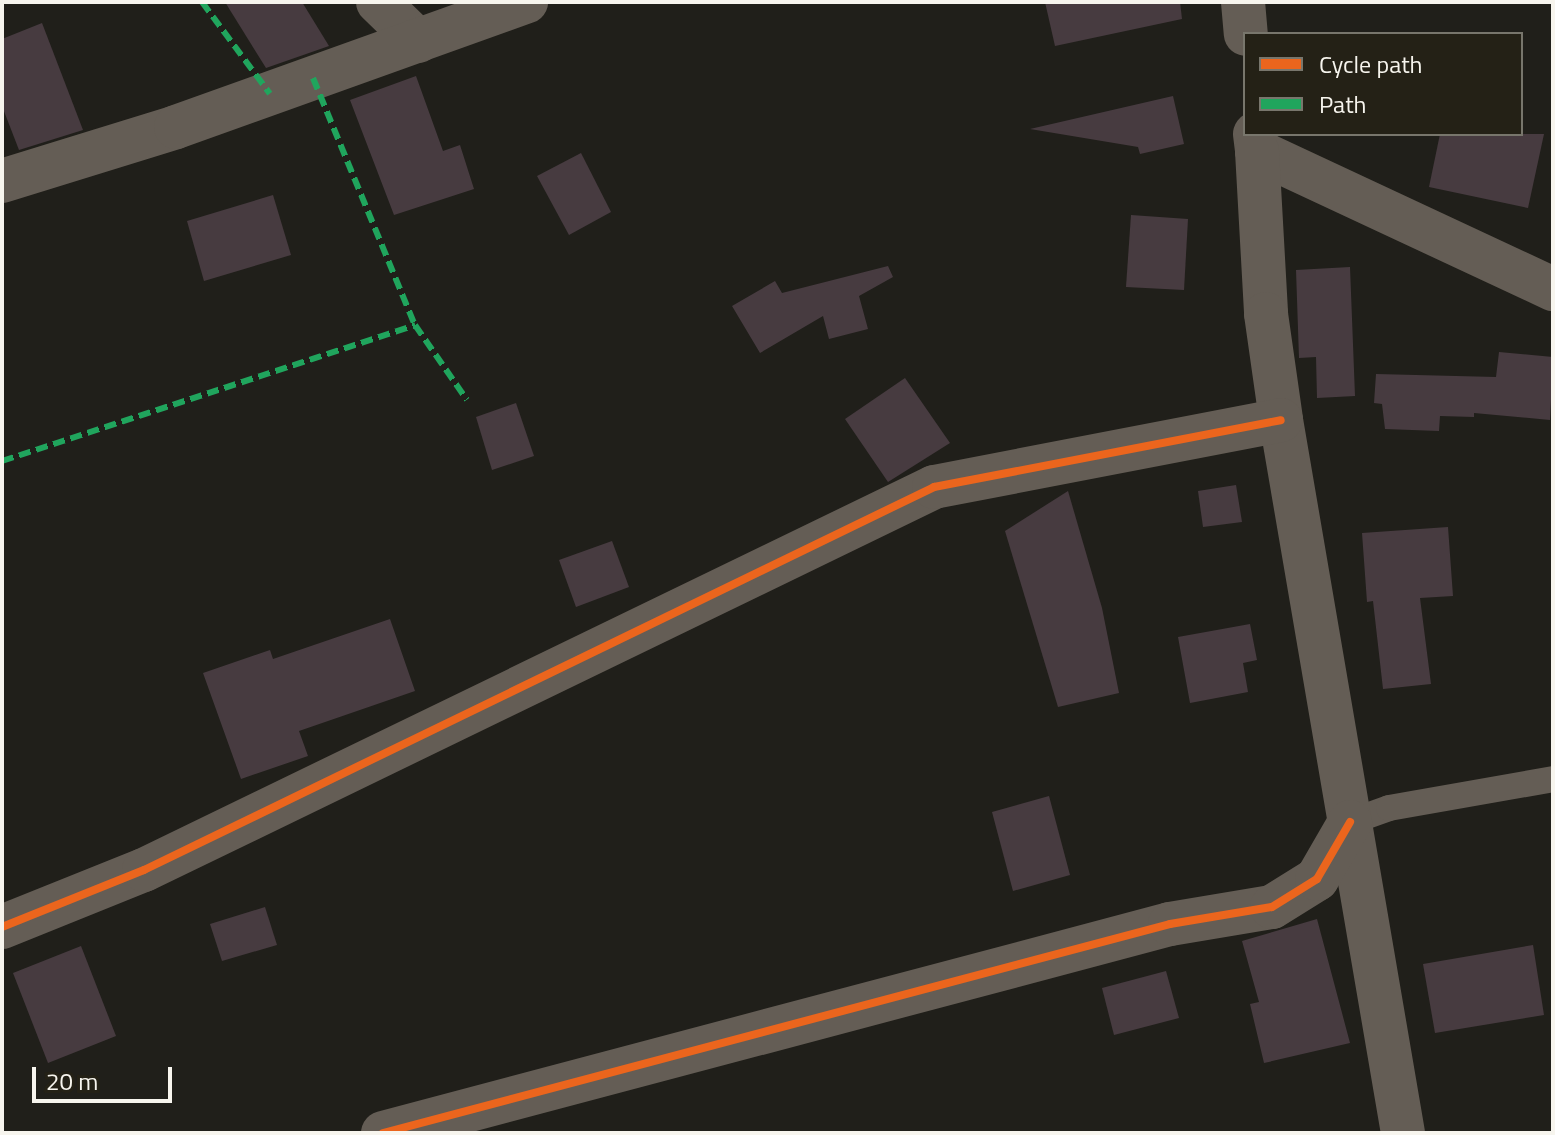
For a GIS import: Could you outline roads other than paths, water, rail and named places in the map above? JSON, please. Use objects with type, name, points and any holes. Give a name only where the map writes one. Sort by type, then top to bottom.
[{"type":"street","points":[[378,2],[418,41]]},
{"type":"street","points":[[2,181],[176,127],[526,2]]},
{"type":"street","points":[[1243,2],[1246,32]]},
{"type":"street","points":[[1403,1133],[1281,420],[1266,314],[1256,143],[1553,289]]},
{"type":"street","points":[[2,927],[144,870],[934,487],[1281,420]]},
{"type":"street","points":[[383,1133],[1170,924],[1272,907],[1317,879],[1350,822]]},
{"type":"lane","points":[[1350,822],[1389,808],[1553,779]]}]
